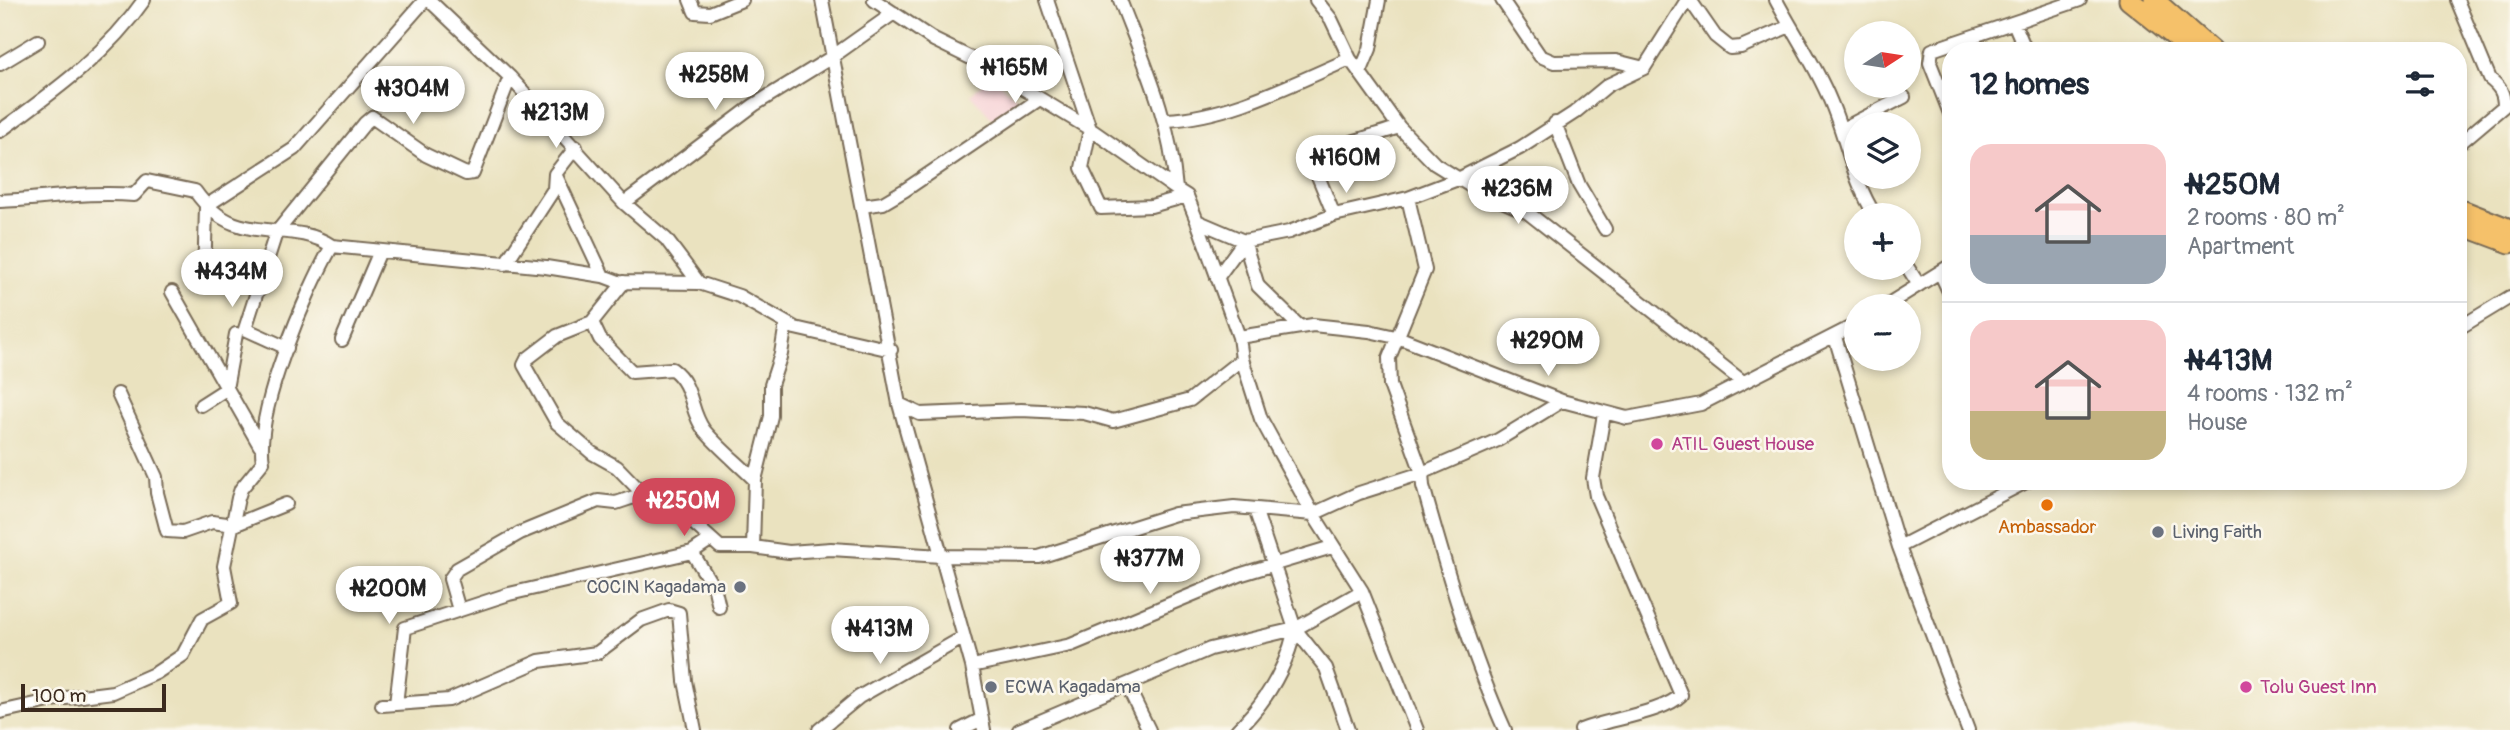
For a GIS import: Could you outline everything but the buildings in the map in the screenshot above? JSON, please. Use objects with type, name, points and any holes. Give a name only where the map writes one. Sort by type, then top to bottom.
[{"type":"main road","points":[[2129,0],[2182,42]]},
{"type":"main road","points":[[2154,0],[2202,42]]},
{"type":"main road","points":[[2467,212],[2510,229]]},
{"type":"main road","points":[[2467,226],[2510,243]]},
{"type":"street","points":[[0,131],[64,85],[121,34],[144,0]]},
{"type":"street","points":[[206,206],[294,149],[427,0],[510,77],[624,203],[666,239],[699,283]]},
{"type":"street","points":[[690,0],[695,12],[710,13],[742,0]]},
{"type":"street","points":[[822,0],[891,350],[899,404],[972,666],[983,724],[960,730]]},
{"type":"street","points":[[1047,0],[1090,129],[1082,168],[1101,208],[1151,206],[1187,197]]},
{"type":"street","points":[[1120,0],[1166,120],[1176,188]]},
{"type":"street","points":[[1316,0],[1331,19],[1350,59],[1399,128],[1435,164],[1458,179],[1527,212],[1743,382]]},
{"type":"street","points":[[1360,73],[1370,49],[1379,0]]},
{"type":"street","points":[[1502,0],[1540,56],[1554,62],[1616,61],[1644,68]]},
{"type":"street","points":[[1197,222],[1244,241],[1289,232],[1334,215],[1408,198],[1458,179],[1520,148],[1574,113],[1608,85],[1644,68],[1688,0],[1714,36],[1730,48],[1741,47],[1790,26]]},
{"type":"street","points":[[1776,0],[1813,60],[1842,129],[1855,177],[1869,203]]},
{"type":"street","points":[[1956,42],[2080,0]]},
{"type":"street","points":[[2457,0],[2490,79],[2501,87],[2504,99],[2504,106],[2467,138]]},
{"type":"street","points":[[881,2],[934,40],[981,63],[1038,100],[1090,129],[1187,197],[1240,337],[1242,359],[1266,428],[1332,547],[1362,592],[1417,730]]},
{"type":"street","points":[[624,203],[754,105],[832,57],[894,13]]},
{"type":"street","points":[[2014,23],[2022,42]]},
{"type":"street","points":[[0,64],[38,41]]},
{"type":"street","points":[[1942,47],[1932,50],[1930,63],[1942,94]]},
{"type":"street","points":[[1166,120],[1192,119],[1220,111],[1350,59]]},
{"type":"street","points":[[287,348],[245,329],[276,233],[372,117],[426,155],[466,174],[472,173],[510,77]]},
{"type":"street","points":[[1842,129],[1902,98]]},
{"type":"street","points":[[862,206],[883,203],[905,190],[1038,100]]},
{"type":"street","points":[[1555,123],[1579,185],[1605,229]]},
{"type":"street","points":[[1334,215],[1311,159],[1319,152],[1350,145],[1399,128]]},
{"type":"street","points":[[505,264],[554,189],[555,174],[576,147]]},
{"type":"street","points":[[555,174],[603,276]]},
{"type":"street","points":[[0,201],[77,198],[101,192],[134,195],[147,181],[195,191],[206,206],[223,221],[276,233],[318,237],[332,246],[603,276],[624,282],[699,283],[739,296],[786,323],[822,335],[891,350]]},
{"type":"street","points":[[1408,198],[1425,270],[1389,358],[1390,385],[1422,473],[1423,486],[1444,563],[1492,701],[1505,730]]},
{"type":"street","points":[[204,285],[206,206]]},
{"type":"street","points":[[1217,278],[1244,241]]},
{"type":"street","points":[[1244,241],[1258,286],[1300,327]]},
{"type":"street","points":[[0,712],[46,701],[113,692],[175,663],[183,655],[202,619],[231,603],[224,566],[226,546],[242,489],[263,462],[260,446],[262,424],[313,279],[332,246]]},
{"type":"street","points":[[342,340],[380,251]]},
{"type":"street","points":[[1904,294],[1942,271]]},
{"type":"street","points":[[1916,280],[1919,285]]},
{"type":"street","points":[[624,282],[592,322],[557,336],[527,359],[524,365],[557,423],[592,453],[617,467],[647,498]]},
{"type":"street","points":[[172,292],[260,446]]},
{"type":"street","points":[[2467,323],[2510,297]]},
{"type":"street","points":[[592,322],[600,339],[632,372],[672,369],[680,374],[691,392],[702,426],[755,480]]},
{"type":"street","points":[[753,547],[755,480],[771,416],[771,385],[781,354],[786,323]]},
{"type":"street","points":[[1240,337],[1300,327],[1354,328],[1397,337],[1562,401],[1627,418],[1701,404],[1844,332]]},
{"type":"street","points":[[201,405],[226,389],[236,334]]},
{"type":"street","points":[[1836,337],[1899,547],[1968,730]]},
{"type":"street","points":[[899,404],[920,414],[1021,410],[1084,412],[1113,421],[1190,400],[1242,359]]},
{"type":"street","points":[[118,394],[156,477],[156,493],[167,531],[183,532],[212,522],[234,525],[286,504]]},
{"type":"street","points":[[459,610],[450,579],[457,569],[493,547],[598,501],[617,503],[634,497],[661,500],[681,512],[720,548],[753,547],[789,552],[831,549],[941,556],[1039,557],[1175,514],[1234,507],[1313,514],[1359,492],[1422,473],[1498,440],[1562,401]]},
{"type":"street","points":[[1581,730],[1608,719],[1652,710],[1681,695],[1596,496],[1593,478],[1604,414]]},
{"type":"street","points":[[1899,547],[2010,490]]},
{"type":"street","points":[[1255,509],[1296,629],[1326,668],[1349,730]]},
{"type":"street","points":[[396,704],[405,628],[509,594],[692,552],[710,540]]},
{"type":"street","points":[[972,666],[1071,645],[1242,574],[1332,547]]},
{"type":"street","points":[[692,552],[715,590],[719,607]]},
{"type":"street","points":[[1018,730],[1210,649],[1296,629],[1362,592]]},
{"type":"street","points":[[382,705],[449,700],[539,661],[597,653],[641,620],[669,610],[679,613],[685,681],[695,730]]},
{"type":"street","points":[[1237,730],[1270,692],[1289,656],[1296,629]]},
{"type":"street","points":[[819,730],[859,697],[964,637]]},
{"type":"street","points":[[1127,685],[1149,730]]},
{"type":"shaded area","points":[[990,75],[1019,100],[994,121],[971,95]]},
{"type":"place","name":"ATIL Guest House","points":[[1657,444]]},
{"type":"place","name":"Ambassador","points":[[2047,505]]},
{"type":"place","name":"Living Faith","points":[[2158,532]]},
{"type":"place","name":"COCIN Kagadama","points":[[740,587]]},
{"type":"place","name":"ECWA Kagadama","points":[[991,687]]},
{"type":"place","name":"Tolu Guest Inn","points":[[2246,687]]}]
